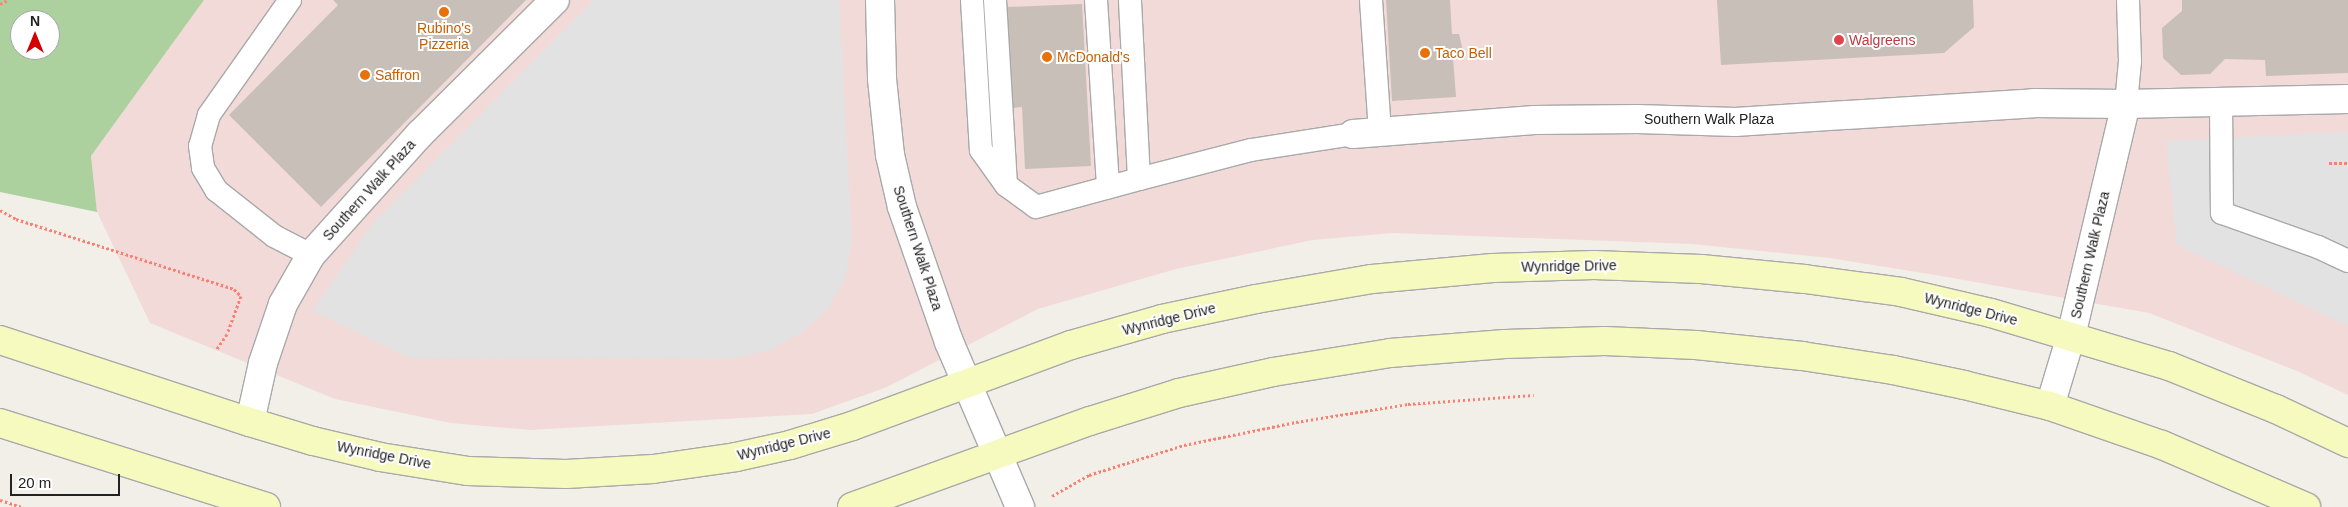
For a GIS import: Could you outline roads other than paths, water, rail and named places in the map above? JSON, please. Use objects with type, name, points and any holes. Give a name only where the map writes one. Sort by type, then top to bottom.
[{"type":"street","name":"Southern Walk Plaza","points":[[250,422],[263,363],[283,304],[311,255],[420,134],[555,0]]},
{"type":"street","name":"Southern Walk Plaza","points":[[880,0],[882,79],[890,155],[902,208],[949,342],[1020,507]]},
{"type":"street","name":"Southern Walk Plaza","points":[[1353,134],[1534,120],[1637,118],[1735,122],[2034,103],[2126,104],[2348,99]]},
{"type":"street","name":"Southern Walk Plaza","points":[[2050,406],[2071,336],[2126,104]]},
{"type":"street","name":"Wynridge Drive","points":[[0,340],[313,441],[390,458],[467,471],[566,474],[653,469],[736,456],[790,445],[852,426],[1071,345],[1181,315],[1256,299],[1372,279],[1493,268],[1594,264],[1701,269],[1805,279],[1901,292],[1991,313],[2169,366],[2276,409],[2348,443]]},
{"type":"street","points":[[852,507],[1090,421],[1179,393],[1254,376],[1390,354],[1505,344],[1605,341],[1696,346],[1802,356],[1893,370],[2050,406],[2162,445],[2306,507]]},
{"type":"street","points":[[0,423],[234,502],[266,507]]},
{"type":"lane","points":[[290,0],[209,115],[200,146],[203,168],[216,190],[274,236],[311,255]]},
{"type":"lane","points":[[972,0],[981,150],[1006,185],[1036,207],[1251,150],[1353,134]]},
{"type":"lane","points":[[995,0],[1006,185]]},
{"type":"lane","points":[[1096,0],[1108,188]]},
{"type":"lane","points":[[1130,0],[1139,179]]},
{"type":"lane","points":[[1371,0],[1380,132]]},
{"type":"lane","points":[[2126,104],[2130,61],[2128,0]]},
{"type":"lane","points":[[2220,102],[2222,213],[2318,247],[2348,261]]},
{"type":"place","name":"Rubino's Pizzeria","points":[[444,12]]},
{"type":"place","name":"Walgreens","points":[[1839,40]]},
{"type":"place","name":"Taco Bell","points":[[1425,53]]},
{"type":"place","name":"McDonald's","points":[[1047,57]]},
{"type":"place","name":"Saffron","points":[[365,75]]}]
